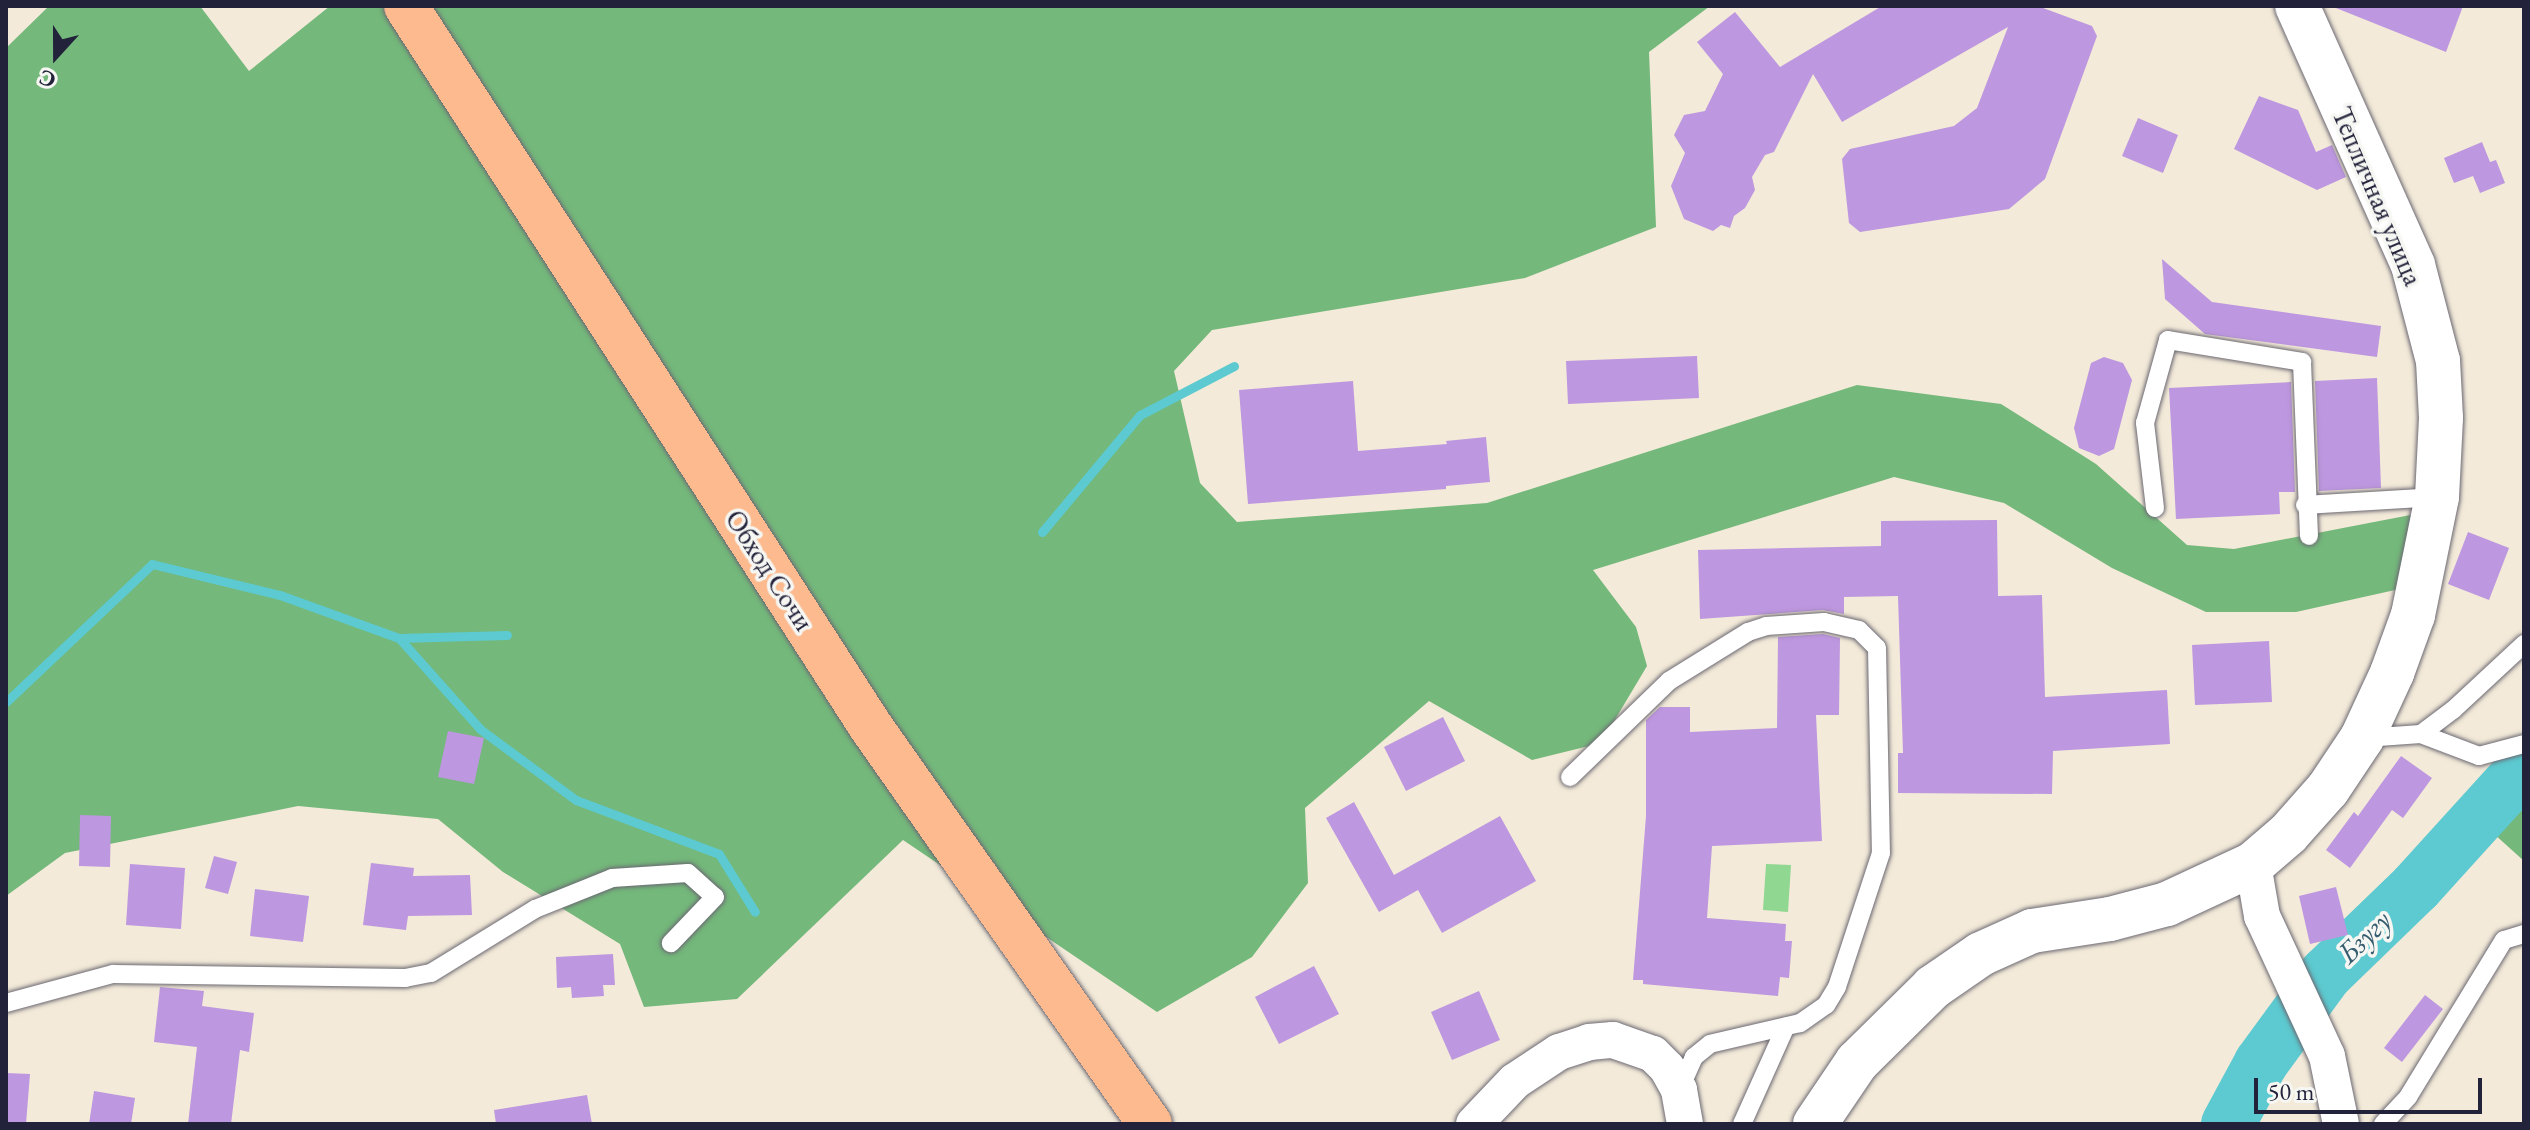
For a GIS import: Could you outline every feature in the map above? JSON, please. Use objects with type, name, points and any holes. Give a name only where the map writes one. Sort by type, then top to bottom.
[{"type":"highway","name":"Обход Сочи","points":[[406,6],[871,727],[1150,1124]]},
{"type":"street","name":"Тепличная улица","points":[[1815,1124],[1857,1062],[1933,987],[1981,954],[2032,931],[2110,919],[2167,904],[2253,864],[2288,834],[2328,789],[2362,738],[2392,673],[2413,615],[2437,497],[2441,418],[2438,361],[2413,265],[2297,6]]},
{"type":"street","points":[[2253,864],[2262,916],[2327,1056],[2341,1124]]},
{"type":"street","points":[[1474,1124],[1515,1081],[1559,1052],[1589,1042],[1613,1040],[1653,1054],[1682,1107]]},
{"type":"lane","points":[[2155,508],[2145,423],[2168,340],[2302,362],[2305,505],[2309,536]]},
{"type":"lane","points":[[2305,505],[2437,497]]},
{"type":"lane","points":[[1570,777],[1669,681],[1748,632],[1766,626],[1824,622],[1859,630],[1871,638],[1879,655],[1881,853],[1837,987],[1815,1016],[1710,1044],[1694,1057],[1682,1107]]},
{"type":"lane","points":[[2421,734],[2453,710],[2524,644]]},
{"type":"lane","points":[[2362,738],[2421,734],[2479,756],[2524,744]]},
{"type":"lane","points":[[6,1003],[113,974],[405,978],[431,973],[535,909],[612,878],[688,873],[715,897],[671,943]]},
{"type":"lane","points":[[2383,1124],[2408,1097],[2504,940],[2524,934]]},
{"type":"lane","points":[[1742,1124],[1786,1026]]},
{"type":"green space","points":[[49,6],[200,6],[249,71],[330,6],[1710,6],[1649,52],[1656,227],[1525,278],[1212,330],[1174,371],[1200,483],[1237,522],[1487,503],[1857,385],[2001,404],[2096,464],[2187,545],[2234,549],[2426,512],[2413,586],[2296,612],[2206,612],[2112,568],[2004,503],[1894,477],[1593,570],[1636,627],[1647,666],[1601,743],[1532,760],[1429,701],[1305,808],[1308,883],[1252,957],[1157,1012],[903,840],[737,999],[644,1007],[620,944],[503,872],[438,819],[298,806],[65,853],[6,896],[6,48]]},
{"type":"green space","points":[[2524,752],[2524,861],[2462,805]]},
{"type":"green space","points":[[1766,864],[1791,865],[1788,912],[1763,910]]},
{"type":"building","points":[[1882,6],[2046,6],[2043,8],[2092,26],[2097,36],[2045,179],[2009,209],[1860,232],[1849,223],[1842,159],[1850,149],[1954,126],[1977,108],[2008,27],[1842,122],[1813,74],[1774,152],[1765,155],[1752,177],[1755,190],[1745,208],[1734,216],[1730,228],[1721,225],[1713,231],[1684,219],[1671,186],[1685,153],[1674,135],[1684,115],[1705,111],[1723,74],[1697,42],[1735,12],[1780,67]]},
{"type":"building","points":[[2331,6],[2463,6],[2446,52]]},
{"type":"building","points":[[2259,96],[2298,110],[2316,152],[2332,145],[2346,177],[2317,190],[2234,149]]},
{"type":"building","points":[[2138,118],[2178,135],[2163,173],[2122,156]]},
{"type":"building","points":[[2482,142],[2490,162],[2496,160],[2505,183],[2480,193],[2473,176],[2454,183],[2444,158]]},
{"type":"building","points":[[2162,259],[2212,302],[2381,326],[2377,357],[2205,334],[2165,299]]},
{"type":"building","points":[[1697,356],[1699,398],[1568,404],[1566,361]]},
{"type":"building","points":[[2104,357],[2123,363],[2132,380],[2114,449],[2099,456],[2079,448],[2074,428],[2091,363]]},
{"type":"building","points":[[2377,378],[2381,488],[2319,491],[2315,381]]},
{"type":"building","points":[[1353,381],[1358,451],[1447,444],[1446,441],[1486,437],[1490,482],[1446,486],[1446,489],[1248,504],[1239,390]]},
{"type":"building","points":[[2291,382],[2295,492],[2279,492],[2280,514],[2176,519],[2169,388]]},
{"type":"building","points":[[1997,520],[1998,596],[2042,595],[2045,697],[2167,690],[2170,744],[2053,751],[2052,794],[1898,793],[1898,753],[1903,753],[1898,596],[1844,597],[1844,614],[1823,610],[1700,619],[1698,550],[1881,546],[1881,521]]},
{"type":"building","points":[[2468,532],[2509,548],[2489,600],[2448,584]]},
{"type":"building","points":[[1823,634],[1840,638],[1839,715],[1816,715],[1822,841],[1712,846],[1707,918],[1786,924],[1785,941],[1792,941],[1789,978],[1780,977],[1778,996],[1643,984],[1643,980],[1633,980],[1646,816],[1646,720],[1660,707],[1690,707],[1690,732],[1777,728],[1778,637]]},
{"type":"building","points":[[2269,641],[2272,702],[2195,705],[2192,645]]},
{"type":"building","points":[[1443,717],[1465,761],[1406,791],[1384,747]]},
{"type":"building","points":[[448,731],[484,738],[474,784],[438,777]]},
{"type":"building","points":[[2401,756],[2432,778],[2403,818],[2392,810],[2350,868],[2326,850],[2354,812],[2358,816]]},
{"type":"building","points":[[1354,802],[1394,875],[1500,816],[1536,881],[1442,933],[1418,890],[1379,912],[1326,818]]},
{"type":"building","points":[[80,815],[111,816],[110,867],[79,866]]},
{"type":"building","points":[[214,856],[237,862],[228,894],[205,888]]},
{"type":"building","points":[[371,863],[414,868],[413,876],[470,875],[472,915],[408,916],[406,930],[363,925]]},
{"type":"building","points":[[130,864],[185,868],[181,929],[126,925]]},
{"type":"building","points":[[2336,887],[2348,935],[2310,944],[2299,896]]},
{"type":"building","points":[[255,889],[309,896],[303,942],[250,936]]},
{"type":"building","points":[[613,954],[615,985],[603,985],[604,996],[572,998],[571,987],[557,988],[556,957]]},
{"type":"building","points":[[1314,966],[1339,1014],[1279,1044],[1255,997]]},
{"type":"building","points":[[160,987],[204,991],[202,1006],[254,1013],[249,1052],[240,1050],[231,1124],[188,1124],[197,1047],[154,1042]]},
{"type":"building","points":[[1479,991],[1500,1040],[1452,1060],[1431,1012]]},
{"type":"building","points":[[2425,995],[2443,1009],[2402,1062],[2384,1048]]},
{"type":"building","points":[[6,1073],[30,1074],[26,1124],[6,1124]]},
{"type":"building","points":[[94,1091],[135,1098],[131,1124],[89,1124]]},
{"type":"building","points":[[587,1095],[592,1124],[496,1124],[494,1110]]},
{"type":"waterway","points":[[1042,532],[1140,415],[1234,366]]},
{"type":"waterway","points":[[6,702],[152,564],[280,595],[399,638],[507,635]]},
{"type":"waterway","points":[[399,638],[480,729],[576,800],[719,854],[755,912]]},
{"type":"waterway","name":"Бзугу","points":[[2228,1124],[2261,1063],[2326,974],[2416,887],[2524,768]]}]
